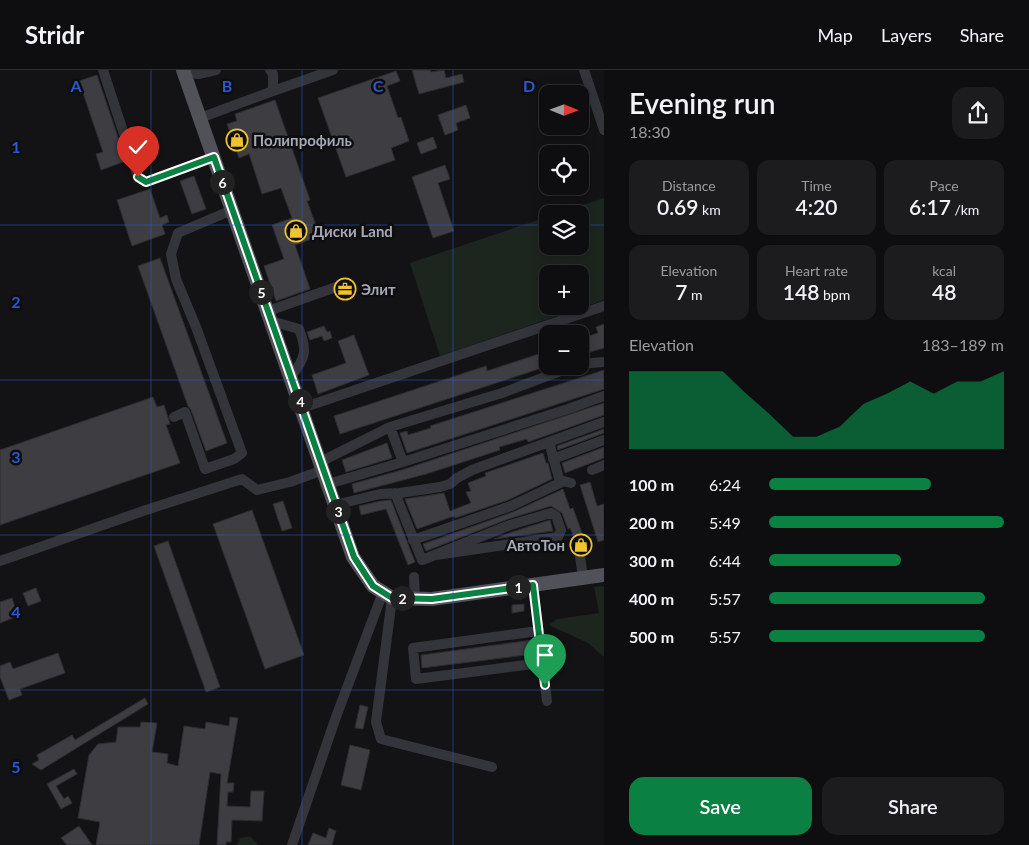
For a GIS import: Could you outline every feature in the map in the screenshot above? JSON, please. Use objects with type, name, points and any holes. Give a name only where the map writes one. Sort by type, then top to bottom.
[{"type":"main road","points":[[183,71],[354,557],[383,592],[416,599],[432,599],[604,575]]},
{"type":"street","points":[[103,70],[138,177],[146,182],[214,157]]},
{"type":"street","points":[[183,71],[198,74],[216,70]]},
{"type":"street","points":[[270,70],[273,74],[273,91]]},
{"type":"street","points":[[200,118],[333,70]]},
{"type":"street","points":[[584,70],[604,130]]},
{"type":"street","points":[[174,417],[185,412],[205,469],[234,459],[242,453],[196,327],[176,279],[171,254],[178,233],[232,210]]},
{"type":"street","points":[[270,316],[339,286]]},
{"type":"street","points":[[302,408],[604,306]]},
{"type":"street","points":[[270,316],[299,329],[305,352],[303,361],[291,376]]},
{"type":"street","points":[[589,363],[604,362]]},
{"type":"street","points":[[0,561],[242,479],[257,490],[290,482],[390,427],[502,394],[551,375]]},
{"type":"street","points":[[328,484],[403,462],[604,396]]},
{"type":"street","points":[[335,505],[380,494],[450,484],[472,470],[604,422]]},
{"type":"street","points":[[390,427],[403,462]]},
{"type":"street","points":[[553,459],[604,440]]},
{"type":"street","points":[[413,540],[511,506],[566,483],[553,459],[549,442]]},
{"type":"street","points":[[592,470],[604,465]]},
{"type":"street","points":[[394,493],[422,560],[510,525],[551,513],[556,516],[561,530],[558,537],[436,555]]},
{"type":"street","points":[[579,549],[583,578]]},
{"type":"street","points":[[414,577],[416,599]]},
{"type":"street","points":[[533,585],[547,702]]},
{"type":"street","points":[[383,592],[376,722],[380,739],[492,767]]},
{"type":"street","points":[[292,845],[336,717],[383,592]]},
{"type":"street","points":[[538,631],[413,648],[416,679],[542,663]]},
{"type":"shaded area","points":[[604,198],[604,300],[589,305],[589,265],[539,265],[539,315],[560,315],[440,356],[410,263],[539,220],[539,255],[589,255],[589,205],[583,205]]},
{"type":"shaded area","points":[[604,586],[604,657],[588,643],[549,625],[557,619],[599,613],[594,587]]},
{"type":"shaded area","points":[[250,836],[258,845],[237,845],[240,838]]},
{"type":"building","points":[[412,70],[430,70],[431,72],[444,70],[446,78],[462,74],[464,82],[419,94]]},
{"type":"building","points":[[396,71],[400,81],[387,86],[398,118],[401,117],[409,141],[391,148],[395,160],[346,177],[318,98]]},
{"type":"building","points":[[97,75],[126,161],[101,170],[96,154],[103,152],[79,81]]},
{"type":"building","points":[[275,100],[310,200],[307,201],[320,236],[295,245],[310,289],[276,301],[264,266],[284,259],[272,225],[292,218],[281,188],[262,194],[249,154],[239,158],[227,124],[237,121],[235,114]]},
{"type":"building","points":[[466,105],[470,118],[456,123],[458,130],[445,135],[438,115]]},
{"type":"building","points":[[433,137],[437,148],[421,154],[417,143]]},
{"type":"building","points":[[445,165],[450,179],[438,183],[454,231],[433,238],[412,177]]},
{"type":"building","points":[[194,176],[206,209],[192,214],[180,181]]},
{"type":"building","points":[[150,189],[160,218],[167,215],[169,222],[162,225],[165,234],[132,246],[117,200]]},
{"type":"building","points":[[160,258],[227,443],[206,451],[138,266]]},
{"type":"building","points":[[604,324],[604,348],[589,352],[589,336],[598,333],[596,327]]},
{"type":"building","points":[[324,326],[327,332],[330,331],[332,338],[324,341],[322,336],[310,340],[307,332]]},
{"type":"building","points":[[354,335],[369,375],[318,394],[312,375],[346,363],[338,341]]},
{"type":"building","points":[[539,354],[539,369],[340,434],[334,416],[486,366],[487,371]]},
{"type":"building","points":[[604,370],[604,389],[407,453],[400,433],[407,431],[408,435],[431,428],[430,426]]},
{"type":"building","points":[[153,397],[157,407],[164,405],[170,424],[166,425],[180,463],[0,525],[0,450]]},
{"type":"building","points":[[604,403],[604,415],[528,442],[527,439],[499,447],[500,450],[426,474],[354,493],[352,484],[405,469]]},
{"type":"building","points":[[604,429],[604,433],[558,450],[557,446]]},
{"type":"building","points":[[387,443],[392,458],[346,472],[342,460]]},
{"type":"building","points":[[604,447],[604,458],[565,473],[562,463]]},
{"type":"building","points":[[543,453],[552,479],[508,500],[417,529],[405,499],[444,493],[450,511],[471,503],[466,492],[471,491],[468,483],[486,476],[485,473]]},
{"type":"building","points":[[590,482],[597,506],[604,504],[604,540],[598,542],[580,485]]},
{"type":"building","points":[[563,489],[570,509],[573,508],[586,544],[576,543],[562,513],[551,506],[508,519],[426,551],[423,544],[513,512]]},
{"type":"building","points":[[391,500],[415,562],[408,565],[386,509],[361,515],[359,506]]},
{"type":"building","points":[[283,501],[292,528],[282,531],[273,504]]},
{"type":"building","points":[[252,510],[304,655],[265,669],[213,524]]},
{"type":"building","points":[[550,520],[553,531],[494,539],[512,532]]},
{"type":"building","points":[[168,541],[220,687],[206,692],[154,546]]},
{"type":"building","points":[[36,588],[41,601],[28,606],[23,593]]},
{"type":"building","points":[[12,598],[18,616],[0,623],[0,602]]},
{"type":"building","points":[[524,604],[524,611],[512,613],[512,605]]},
{"type":"building","points":[[533,640],[534,654],[422,668],[421,655]]},
{"type":"building","points":[[58,653],[65,673],[20,689],[22,695],[9,700],[0,677],[0,666],[10,662],[13,669]]},
{"type":"building","points":[[145,698],[148,704],[41,770],[32,764],[39,760],[37,755],[72,735],[75,740]]},
{"type":"building","points":[[360,705],[368,707],[363,729],[355,728]]},
{"type":"building","points":[[230,717],[238,718],[227,783],[234,783],[233,792],[228,792],[227,806],[250,807],[251,791],[264,791],[262,821],[232,820],[231,842],[226,842],[226,845],[217,845],[221,774],[210,772],[199,845],[96,845],[100,822],[78,818],[89,755],[98,744],[116,742],[118,727],[140,727],[141,722],[157,723],[152,752],[168,754],[167,763],[178,766],[184,726],[205,729],[206,722],[229,726]]},
{"type":"building","points":[[350,745],[370,750],[361,790],[341,785]]},
{"type":"building","points":[[74,769],[77,774],[56,786],[64,799],[68,796],[72,803],[61,809],[47,784]]},
{"type":"building","points":[[79,826],[92,845],[67,845],[61,838]]},
{"type":"building","points":[[329,828],[336,831],[332,845],[308,845],[313,833],[326,838]]},
{"type":"place","name":"Полипрофиль","points":[[237,140]]},
{"type":"place","name":"Диски Land","points":[[296,231]]},
{"type":"place","name":"Элит","points":[[345,289]]},
{"type":"place","name":"АвтоТон","points":[[581,545]]},
{"type":"route","points":[[138,177],[146,182],[214,157],[354,557],[373,586],[392,598],[432,599],[533,585],[545,685]]}]
